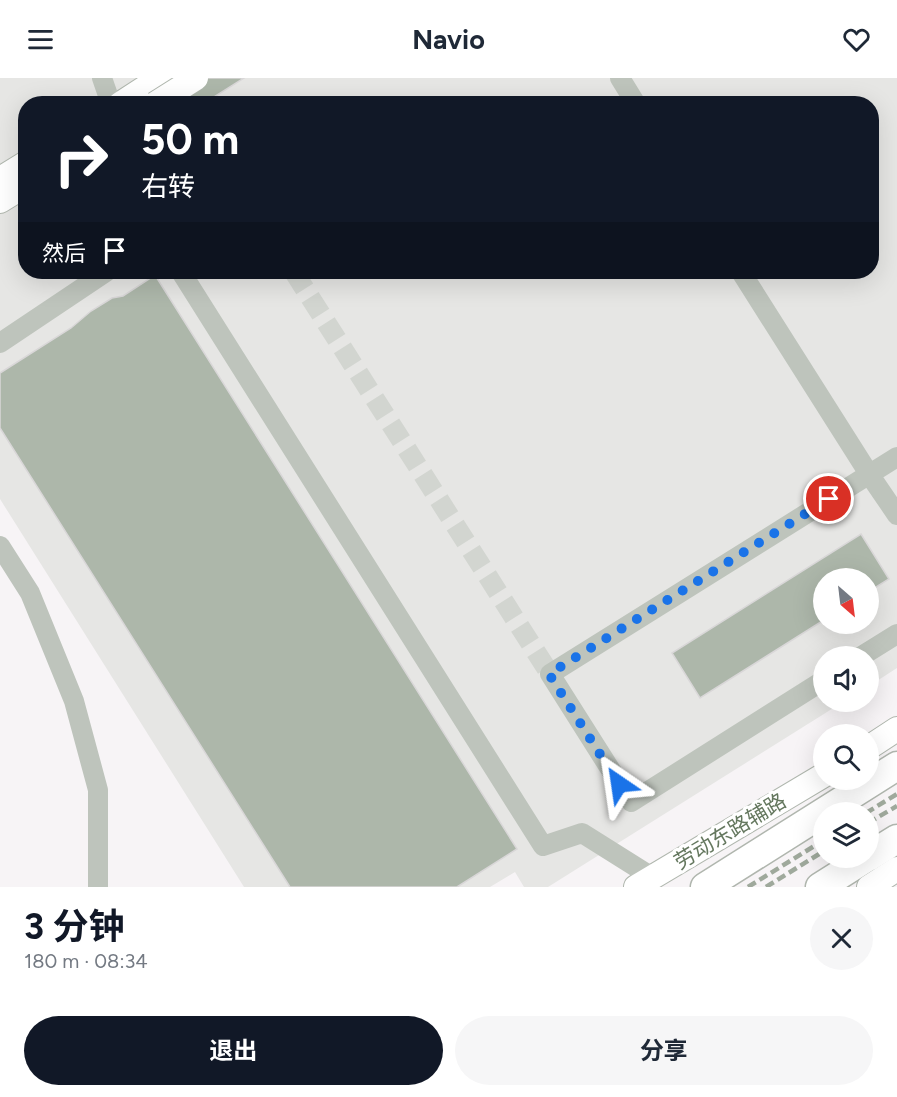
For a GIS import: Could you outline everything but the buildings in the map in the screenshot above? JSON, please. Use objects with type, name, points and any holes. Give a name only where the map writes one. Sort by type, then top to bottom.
[{"type":"highway","points":[[705,887],[897,766]]},
{"type":"highway","points":[[879,850],[897,839]]},
{"type":"highway","points":[[820,887],[850,868]]},
{"type":"main road","points":[[132,96],[160,78]]},
{"type":"main road","points":[[168,96],[196,78]]},
{"type":"main road","points":[[0,179],[18,168]]},
{"type":"main road","points":[[0,201],[18,190]]},
{"type":"main road","points":[[879,741],[897,729]]},
{"type":"main road","name":"劳动东路辅路","points":[[644,882],[813,782]]},
{"type":"main road","points":[[869,887],[897,869]]},
{"type":"street","points":[[102,78],[108,96]]},
{"type":"street","points":[[620,78],[631,96]]},
{"type":"street","points":[[0,343],[97,279]]},
{"type":"street","points":[[185,279],[543,846],[582,833],[644,882]]},
{"type":"street","points":[[745,279],[897,515]]},
{"type":"street","points":[[813,687],[631,802],[549,674],[897,457]]},
{"type":"street","points":[[0,546],[30,593],[74,701],[98,790],[98,887]]},
{"type":"street","points":[[878,646],[897,634]]},
{"type":"shaded area","points":[[0,78],[897,78],[897,668],[879,680],[879,646],[813,646],[813,712],[827,712],[548,887],[524,887],[515,872],[490,887],[244,887],[0,499]]},
{"type":"tunnel","points":[[171,78],[182,96]]},
{"type":"tunnel","points":[[298,279],[550,674]]},
{"type":"railway","points":[[879,805],[897,794]]},
{"type":"railway","points":[[879,817],[897,806]]},
{"type":"railway","points":[[748,887],[813,847]]},
{"type":"railway","points":[[766,887],[813,858]]},
{"type":"route","points":[[619,784],[549,674],[829,499]]}]
